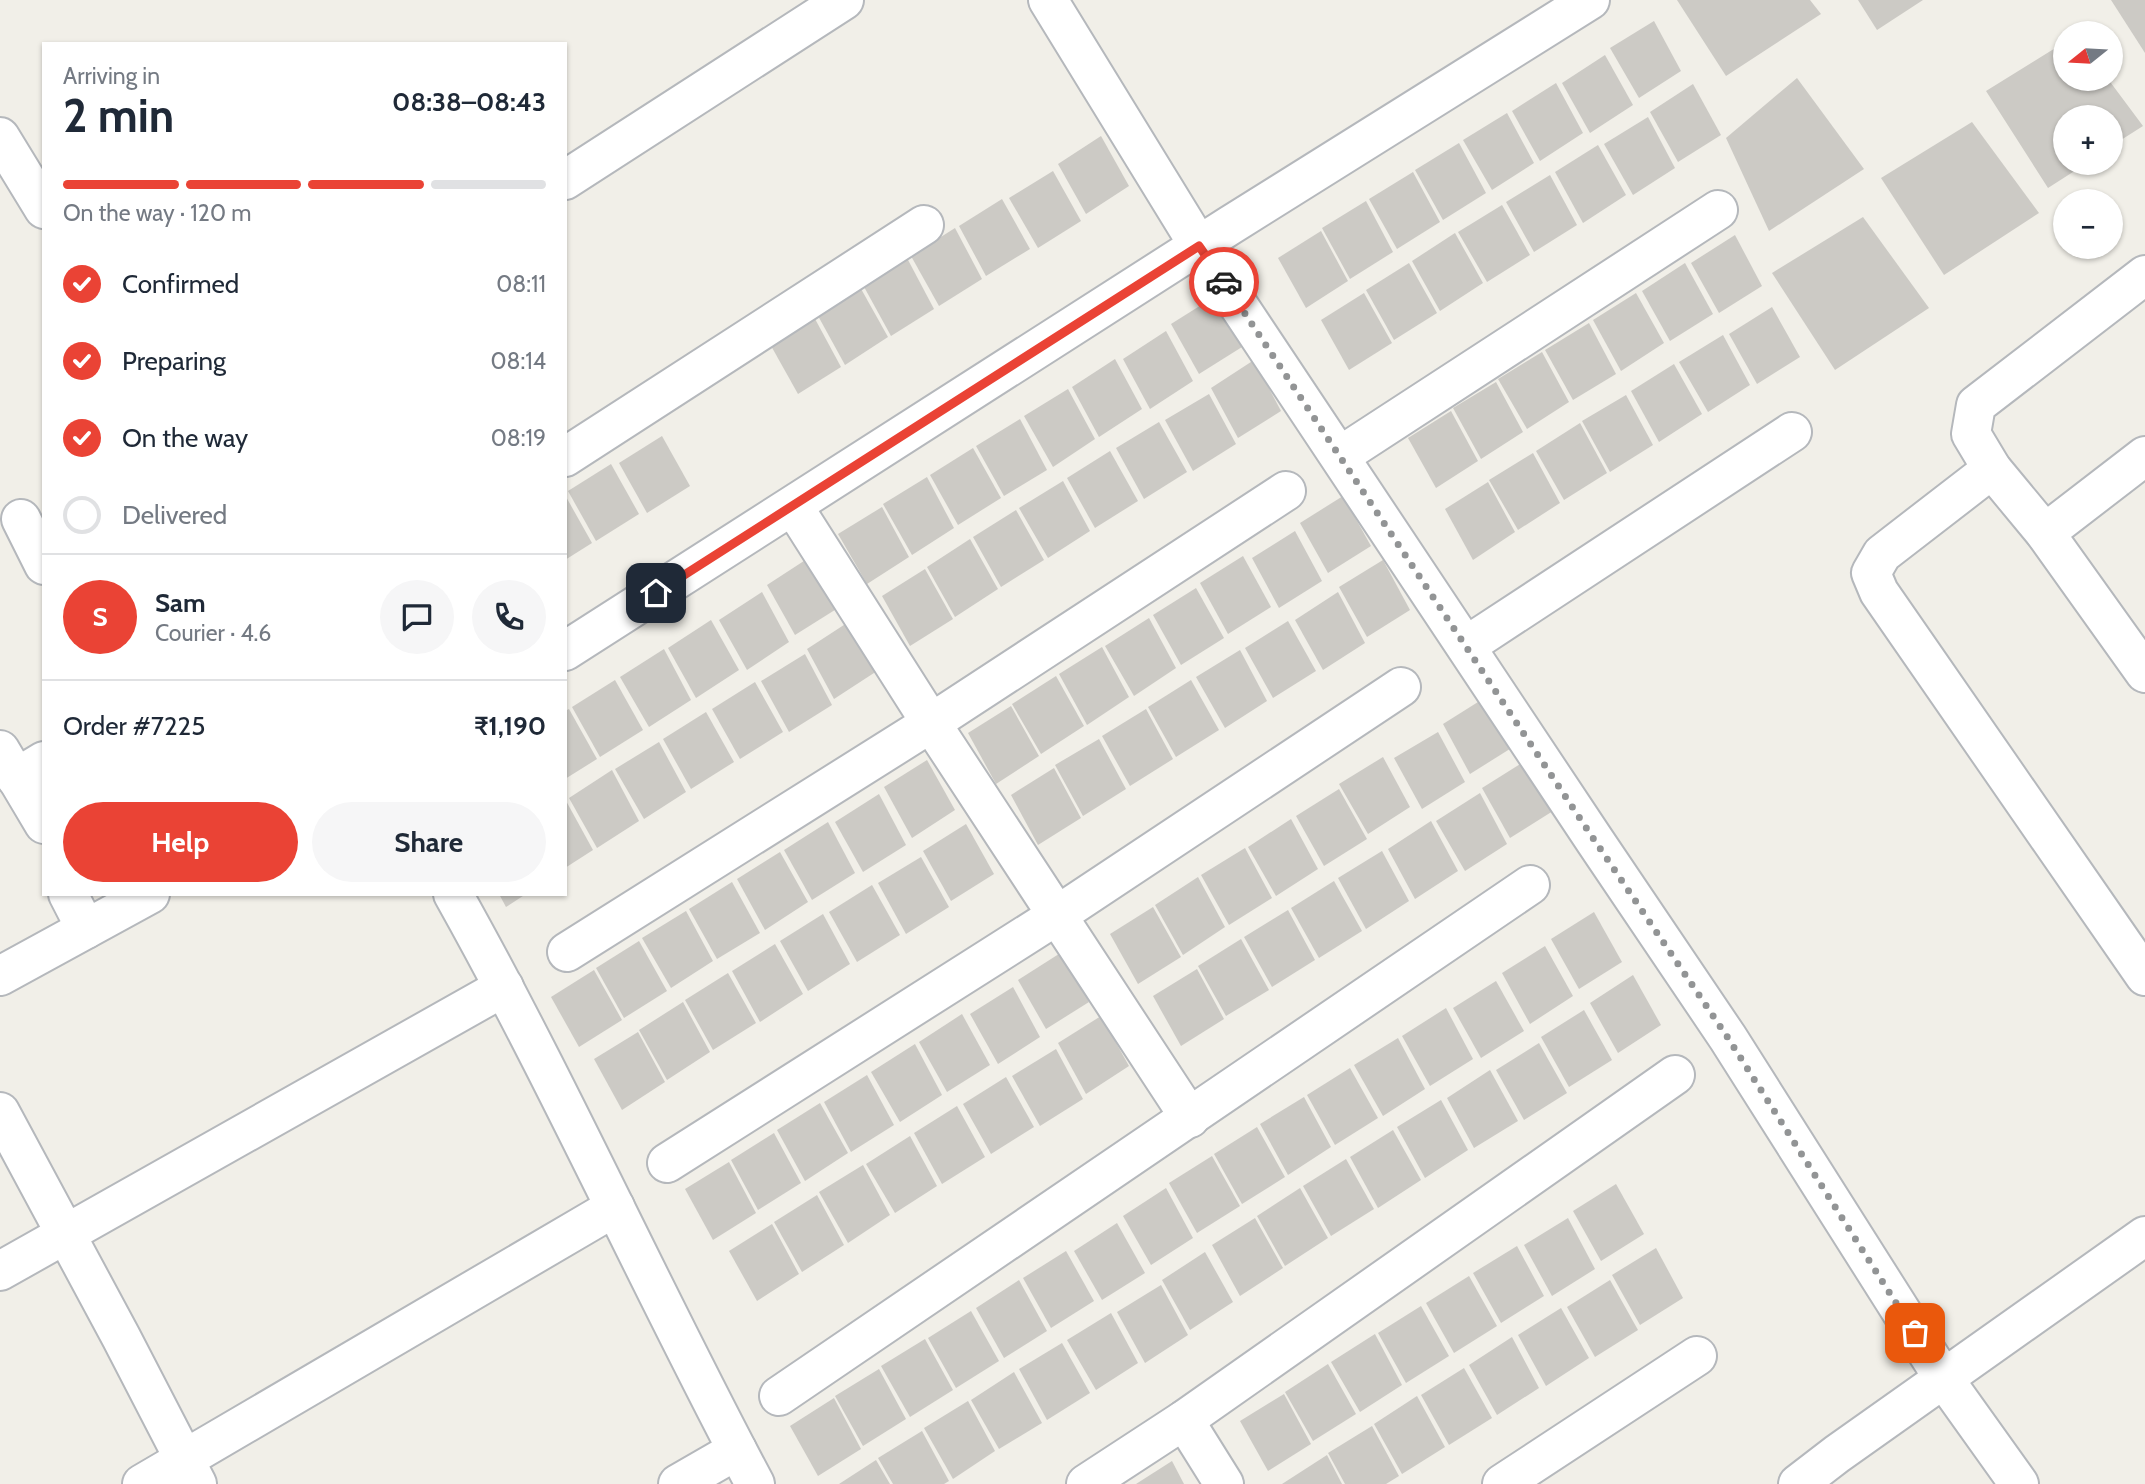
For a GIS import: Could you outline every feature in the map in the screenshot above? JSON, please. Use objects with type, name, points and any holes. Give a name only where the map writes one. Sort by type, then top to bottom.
[{"type":"street","points":[[567,179],[844,0]]},
{"type":"street","points":[[1048,0],[1199,246],[1728,1038],[1944,1379],[2020,1484]]},
{"type":"street","points":[[567,650],[1590,0]]},
{"type":"street","points":[[2,143],[42,206]]},
{"type":"street","points":[[1340,456],[1718,210]]},
{"type":"street","points":[[567,456],[924,225]]},
{"type":"street","points":[[2145,275],[1976,405],[1971,434],[1992,469],[2045,533],[2145,673]]},
{"type":"street","points":[[1465,646],[1792,432]]},
{"type":"street","points":[[2045,533],[2145,456]]},
{"type":"street","points":[[1992,469],[1881,554],[1871,573],[1879,592],[2145,976]]},
{"type":"street","points":[[567,952],[930,723],[1286,491]]},
{"type":"street","points":[[793,506],[930,723],[1190,1118]]},
{"type":"street","points":[[21,519],[42,561]]},
{"type":"street","points":[[667,1163],[1056,916],[1401,687]]},
{"type":"street","points":[[20,763],[42,819]]},
{"type":"street","points":[[779,1396],[1530,885]]},
{"type":"street","points":[[71,896],[98,913]]},
{"type":"street","points":[[0,976],[98,913],[145,896]]},
{"type":"street","points":[[454,896],[504,986],[695,1372],[755,1484]]},
{"type":"street","points":[[0,1271],[504,986]]},
{"type":"street","points":[[1086,1484],[1184,1420],[1675,1075]]},
{"type":"street","points":[[0,1112],[67,1234],[190,1472]]},
{"type":"street","points":[[142,1484],[190,1472],[615,1207]]},
{"type":"street","points":[[1798,1484],[2145,1236]]},
{"type":"street","points":[[1502,1484],[1697,1356]]},
{"type":"street","points":[[1184,1420],[1224,1484]]},
{"type":"street","points":[[678,1484],[737,1450]]},
{"type":"building","points":[[1677,0],[1810,0],[1821,14],[1726,76]]},
{"type":"building","points":[[1858,0],[1923,0],[1877,30]]},
{"type":"building","points":[[2111,0],[2145,0],[2145,53]]},
{"type":"building","points":[[1654,21],[1681,71],[1639,98],[1610,48]]},
{"type":"building","points":[[2053,49],[2053,91],[2117,91],[2143,126],[2123,139],[2123,105],[2053,105],[2053,175],[2068,175],[2048,188],[1986,91]]},
{"type":"building","points":[[1605,55],[1633,105],[1590,133],[1562,83]]},
{"type":"building","points":[[1797,78],[1864,169],[1769,231],[1726,138]]},
{"type":"building","points":[[1556,83],[1583,133],[1540,161],[1512,111]]},
{"type":"building","points":[[1693,84],[1721,135],[1678,162],[1650,112]]},
{"type":"building","points":[[1507,113],[1534,163],[1492,190],[1463,140]]},
{"type":"building","points":[[1648,117],[1675,168],[1633,195],[1604,144]]},
{"type":"building","points":[[1972,122],[2039,213],[1944,275],[1881,178]]},
{"type":"building","points":[[1101,136],[1129,186],[1086,214],[1058,164]]},
{"type":"building","points":[[1459,143],[1486,193],[1443,220],[1415,170]]},
{"type":"building","points":[[1598,145],[1626,195],[1583,223],[1555,172]]},
{"type":"building","points":[[1053,171],[1081,221],[1038,248],[1009,198]]},
{"type":"building","points":[[1413,172],[1440,222],[1397,249],[1369,199]]},
{"type":"building","points":[[1550,175],[1577,225],[1534,252],[1506,202]]},
{"type":"building","points":[[1002,199],[1030,249],[986,276],[959,226]]},
{"type":"building","points":[[1366,201],[1393,252],[1350,279],[1322,228]]},
{"type":"building","points":[[1502,205],[1530,255],[1487,282],[1458,232]]},
{"type":"building","points":[[1863,217],[1929,308],[1835,370],[1772,273]]},
{"type":"building","points":[[955,228],[982,279],[939,306],[911,256]]},
{"type":"building","points":[[1321,231],[1348,281],[1306,308],[1278,258]]},
{"type":"building","points":[[1455,233],[1483,283],[1440,311],[1412,261]]},
{"type":"building","points":[[1735,235],[1762,286],[1719,313],[1691,263]]},
{"type":"building","points":[[907,258],[934,309],[891,336],[863,285]]},
{"type":"building","points":[[1409,263],[1437,313],[1394,340],[1366,290]]},
{"type":"building","points":[[1685,263],[1713,314],[1670,341],[1642,291]]},
{"type":"building","points":[[860,287],[888,337],[845,365],[817,314]]},
{"type":"building","points":[[1364,293],[1392,343],[1349,370],[1321,320]]},
{"type":"building","points":[[1636,293],[1664,343],[1621,371],[1593,320]]},
{"type":"building","points":[[1214,297],[1242,347],[1199,374],[1171,324]]},
{"type":"building","points":[[1772,307],[1800,357],[1757,384],[1729,334]]},
{"type":"building","points":[[814,317],[841,367],[798,394],[770,344]]},
{"type":"building","points":[[1589,323],[1616,374],[1573,400],[1545,350]]},
{"type":"building","points":[[1166,331],[1193,381],[1150,409],[1123,359]]},
{"type":"building","points":[[1723,335],[1750,385],[1708,412],[1679,362]]},
{"type":"building","points":[[1542,352],[1569,402],[1527,429],[1498,379]]},
{"type":"building","points":[[1115,359],[1142,409],[1099,437],[1072,387]]},
{"type":"building","points":[[1254,360],[1281,411],[1238,438],[1211,388]]},
{"type":"building","points":[[1674,364],[1702,414],[1659,442],[1631,391]]},
{"type":"building","points":[[1496,382],[1523,432],[1481,459],[1453,408]]},
{"type":"building","points":[[1068,389],[1095,439],[1053,467],[1024,416]]},
{"type":"building","points":[[1209,394],[1236,444],[1193,471],[1165,420]]},
{"type":"building","points":[[1626,395],[1653,445],[1610,472],[1582,421]]},
{"type":"building","points":[[1451,411],[1478,461],[1436,488],[1408,438]]},
{"type":"building","points":[[1020,419],[1047,470],[1004,496],[976,446]]},
{"type":"building","points":[[1159,422],[1187,472],[1144,499],[1116,448]]},
{"type":"building","points":[[1580,423],[1607,473],[1564,500],[1536,451]]},
{"type":"building","points":[[662,436],[690,486],[647,513],[619,463]]},
{"type":"building","points":[[973,448],[1001,498],[958,525],[930,475]]},
{"type":"building","points":[[1110,451],[1138,501],[1095,528],[1067,478]]},
{"type":"building","points":[[1533,453],[1560,503],[1518,530],[1489,480]]},
{"type":"building","points":[[611,464],[639,514],[596,541],[568,491]]},
{"type":"building","points":[[927,477],[954,528],[912,555],[883,504]]},
{"type":"building","points":[[1063,481],[1090,531],[1048,558],[1019,508]]},
{"type":"building","points":[[1488,482],[1515,532],[1473,560],[1445,509]]},
{"type":"building","points":[[1343,496],[1371,546],[1328,573],[1300,523]]},
{"type":"building","points":[[567,499],[592,543],[567,559]]},
{"type":"building","points":[[882,507],[909,557],[867,584],[838,534]]},
{"type":"building","points":[[1016,510],[1044,560],[1001,587],[973,537]]},
{"type":"building","points":[[1295,531],[1322,581],[1279,608],[1252,558]]},
{"type":"building","points":[[970,539],[998,589],[955,617],[927,567]]},
{"type":"building","points":[[1243,556],[1271,607],[1228,634],[1200,583]]},
{"type":"building","points":[[810,557],[838,608],[795,635],[767,585]]},
{"type":"building","points":[[1383,560],[1410,610],[1367,637],[1339,587]]},
{"type":"building","points":[[925,569],[953,619],[910,646],[882,596]]},
{"type":"building","points":[[1196,588],[1224,638],[1181,665],[1153,615]]},
{"type":"building","points":[[762,592],[789,642],[747,670],[719,620]]},
{"type":"building","points":[[1338,592],[1365,643],[1323,670],[1295,620]]},
{"type":"building","points":[[1149,618],[1176,668],[1134,696],[1105,646]]},
{"type":"building","points":[[711,620],[739,670],[696,698],[668,648]]},
{"type":"building","points":[[850,621],[877,671],[834,699],[807,649]]},
{"type":"building","points":[[1288,621],[1316,671],[1273,698],[1245,648]]},
{"type":"building","points":[[1102,647],[1129,697],[1087,725],[1059,674]]},
{"type":"building","points":[[664,649],[691,700],[649,727],[620,677]]},
{"type":"building","points":[[1240,650],[1267,701],[1225,728],[1196,677]]},
{"type":"building","points":[[805,654],[832,705],[789,732],[761,681]]},
{"type":"building","points":[[1056,676],[1084,726],[1041,754],[1012,704]]},
{"type":"building","points":[[615,680],[643,730],[600,757],[572,707]]},
{"type":"building","points":[[1191,680],[1219,730],[1176,757],[1148,707]]},
{"type":"building","points":[[755,682],[783,732],[740,759],[712,709]]},
{"type":"building","points":[[1486,697],[1513,747],[1470,774],[1443,724]]},
{"type":"building","points":[[1011,706],[1039,756],[996,784],[968,733]]},
{"type":"building","points":[[569,709],[597,759],[567,778]]},
{"type":"building","points":[[1146,709],[1173,759],[1130,786],[1102,736]]},
{"type":"building","points":[[706,712],[734,762],[691,789],[663,739]]},
{"type":"building","points":[[1438,732],[1465,782],[1422,809],[1394,758]]},
{"type":"building","points":[[1099,739],[1126,789],[1083,816],[1055,765]]},
{"type":"building","points":[[659,742],[686,792],[644,819],[615,769]]},
{"type":"building","points":[[1383,757],[1410,807],[1368,834],[1339,784]]},
{"type":"building","points":[[927,760],[955,810],[912,838],[884,787]]},
{"type":"building","points":[[1525,761],[1553,811],[1510,838],[1482,788]]},
{"type":"building","points":[[1054,768],[1081,818],[1038,845],[1011,795]]},
{"type":"building","points":[[612,770],[639,821],[597,848],[569,798]]},
{"type":"building","points":[[1339,789],[1367,839],[1324,866],[1296,816]]},
{"type":"building","points":[[1480,793],[1507,844],[1465,871],[1436,821]]},
{"type":"building","points":[[879,794],[906,845],[863,872],[835,822]]},
{"type":"building","points":[[567,803],[593,850],[567,867]]},
{"type":"building","points":[[1291,819],[1318,869],[1276,896],[1248,847]]},
{"type":"building","points":[[1431,821],[1458,871],[1415,899],[1388,849]]},
{"type":"building","points":[[828,822],[855,873],[812,900],[784,850]]},
{"type":"building","points":[[966,824],[994,874],[951,901],[923,851]]},
{"type":"building","points":[[1245,848],[1272,898],[1229,925],[1201,875]]},
{"type":"building","points":[[1382,851],[1409,901],[1366,929],[1338,878]]},
{"type":"building","points":[[780,852],[808,902],[765,930],[737,879]]},
{"type":"building","points":[[921,857],[949,907],[906,934],[878,883]]},
{"type":"building","points":[[1198,877],[1225,927],[1183,955],[1155,905]]},
{"type":"building","points":[[1334,881],[1362,931],[1319,958],[1291,908]]},
{"type":"building","points":[[732,882],[760,933],[717,959],[689,909]]},
{"type":"building","points":[[872,885],[900,935],[857,962],[829,912]]},
{"type":"building","points":[[500,896],[523,896],[506,907]]},
{"type":"building","points":[[1153,907],[1181,957],[1138,984],[1110,934]]},
{"type":"building","points":[[1288,910],[1315,960],[1272,987],[1244,937]]},
{"type":"building","points":[[686,911],[713,961],[671,988],[642,938]]},
{"type":"building","points":[[1594,912],[1622,962],[1579,989],[1551,939]]},
{"type":"building","points":[[823,914],[850,964],[808,991],[780,941]]},
{"type":"building","points":[[1241,939],[1269,990],[1226,1016],[1198,966]]},
{"type":"building","points":[[639,941],[667,991],[624,1018],[596,968]]},
{"type":"building","points":[[775,944],[803,994],[760,1022],[732,971]]},
{"type":"building","points":[[1545,946],[1573,996],[1530,1024],[1502,973]]},
{"type":"building","points":[[1062,952],[1089,1002],[1046,1029],[1018,980]]},
{"type":"building","points":[[1197,969],[1224,1019],[1181,1046],[1153,996]]},
{"type":"building","points":[[594,970],[622,1020],[579,1047],[551,997]]},
{"type":"building","points":[[728,973],[756,1023],[713,1050],[685,1000]]},
{"type":"building","points":[[1633,975],[1661,1025],[1618,1053],[1590,1003]]},
{"type":"building","points":[[1496,981],[1524,1031],[1481,1058],[1453,1008]]},
{"type":"building","points":[[1013,987],[1040,1037],[998,1064],[970,1014]]},
{"type":"building","points":[[683,1002],[710,1052],[667,1080],[639,1030]]},
{"type":"building","points":[[1446,1008],[1473,1059],[1430,1086],[1402,1036]]},
{"type":"building","points":[[1584,1010],[1612,1060],[1569,1087],[1541,1037]]},
{"type":"building","points":[[962,1014],[990,1065],[947,1092],[919,1042]]},
{"type":"building","points":[[1101,1016],[1129,1066],[1086,1094],[1058,1043]]},
{"type":"building","points":[[638,1032],[665,1082],[622,1110],[594,1059]]},
{"type":"building","points":[[1398,1038],[1425,1089],[1383,1116],[1354,1065]]},
{"type":"building","points":[[1539,1043],[1567,1093],[1524,1120],[1496,1070]]},
{"type":"building","points":[[915,1044],[942,1095],[900,1122],[871,1072]]},
{"type":"building","points":[[1056,1049],[1083,1099],[1040,1126],[1012,1076]]},
{"type":"building","points":[[1350,1068],[1378,1118],[1335,1145],[1307,1095]]},
{"type":"building","points":[[1490,1070],[1518,1121],[1474,1148],[1447,1098]]},
{"type":"building","points":[[867,1075],[894,1125],[851,1152],[824,1102]]},
{"type":"building","points":[[1006,1077],[1034,1127],[991,1154],[963,1104]]},
{"type":"building","points":[[1304,1097],[1331,1147],[1288,1175],[1260,1124]]},
{"type":"building","points":[[1441,1100],[1468,1150],[1425,1178],[1397,1127]]},
{"type":"building","points":[[820,1103],[848,1153],[805,1181],[777,1130]]},
{"type":"building","points":[[957,1106],[985,1157],[942,1184],[914,1133]]},
{"type":"building","points":[[1257,1127],[1285,1177],[1242,1204],[1214,1154]]},
{"type":"building","points":[[1393,1130],[1421,1180],[1378,1208],[1350,1157]]},
{"type":"building","points":[[774,1133],[801,1183],[758,1210],[731,1160]]},
{"type":"building","points":[[910,1136],[937,1186],[895,1213],[866,1164]]},
{"type":"building","points":[[1212,1156],[1240,1206],[1197,1233],[1169,1183]]},
{"type":"building","points":[[1346,1159],[1374,1209],[1331,1236],[1303,1186]]},
{"type":"building","points":[[729,1162],[756,1213],[713,1240],[685,1189]]},
{"type":"building","points":[[863,1165],[890,1215],[848,1243],[819,1192]]},
{"type":"building","points":[[1616,1184],[1644,1234],[1601,1261],[1573,1211]]},
{"type":"building","points":[[1166,1188],[1193,1238],[1151,1265],[1123,1216]]},
{"type":"building","points":[[1300,1188],[1328,1238],[1285,1266],[1257,1216]]},
{"type":"building","points":[[817,1195],[844,1245],[802,1272],[774,1222]]},
{"type":"building","points":[[1255,1218],[1283,1268],[1240,1296],[1212,1245]]},
{"type":"building","points":[[1568,1218],[1595,1269],[1552,1296],[1524,1245]]},
{"type":"building","points":[[1117,1223],[1145,1273],[1102,1300],[1074,1251]]},
{"type":"building","points":[[772,1224],[799,1274],[757,1301],[729,1251]]},
{"type":"building","points":[[1517,1246],[1544,1296],[1501,1323],[1473,1273]]},
{"type":"building","points":[[1656,1248],[1683,1298],[1640,1325],[1612,1275]]},
{"type":"building","points":[[1066,1251],[1094,1301],[1051,1328],[1023,1278]]},
{"type":"building","points":[[1205,1252],[1233,1302],[1190,1330],[1162,1280]]},
{"type":"building","points":[[1469,1276],[1497,1326],[1454,1353],[1426,1303]]},
{"type":"building","points":[[1019,1280],[1047,1331],[1004,1358],[976,1308]]},
{"type":"building","points":[[1610,1280],[1638,1330],[1595,1357],[1567,1307]]},
{"type":"building","points":[[1161,1285],[1188,1335],[1145,1363],[1117,1312]]},
{"type":"building","points":[[1421,1306],[1449,1356],[1406,1383],[1378,1333]]},
{"type":"building","points":[[1561,1308],[1589,1358],[1546,1386],[1518,1335]]},
{"type":"building","points":[[971,1311],[999,1361],[956,1388],[928,1338]]},
{"type":"building","points":[[1111,1313],[1138,1363],[1096,1390],[1067,1340]]},
{"type":"building","points":[[1375,1334],[1402,1385],[1360,1412],[1331,1362]]},
{"type":"building","points":[[1512,1337],[1539,1388],[1497,1415],[1469,1365]]},
{"type":"building","points":[[925,1339],[953,1390],[910,1417],[881,1366]]},
{"type":"building","points":[[1062,1343],[1090,1393],[1047,1420],[1019,1369]]},
{"type":"building","points":[[1328,1364],[1356,1414],[1313,1441],[1285,1392]]},
{"type":"building","points":[[1464,1368],[1492,1418],[1449,1445],[1421,1395]]},
{"type":"building","points":[[879,1369],[906,1419],[863,1446],[835,1396]]},
{"type":"building","points":[[1014,1372],[1042,1423],[999,1449],[971,1400]]},
{"type":"building","points":[[1284,1394],[1311,1444],[1268,1471],[1240,1421]]},
{"type":"building","points":[[1417,1396],[1445,1447],[1402,1474],[1374,1424]]},
{"type":"building","points":[[834,1398],[861,1449],[818,1476],[790,1426]]},
{"type":"building","points":[[968,1401],[995,1451],[953,1479],[924,1428]]},
{"type":"building","points":[[1372,1426],[1399,1476],[1386,1484],[1345,1484],[1328,1453]]},
{"type":"building","points":[[922,1431],[949,1481],[944,1484],[893,1484],[878,1458]]},
{"type":"building","points":[[1327,1455],[1342,1484],[1282,1484]]},
{"type":"building","points":[[876,1460],[890,1484],[839,1484]]},
{"type":"building","points":[[1172,1461],[1184,1484],[1136,1484]]},
{"type":"way so far","points":[[1224,282],[1728,1038],[1915,1333]]},
{"type":"route","points":[[656,593],[1199,246],[1224,282]]}]
